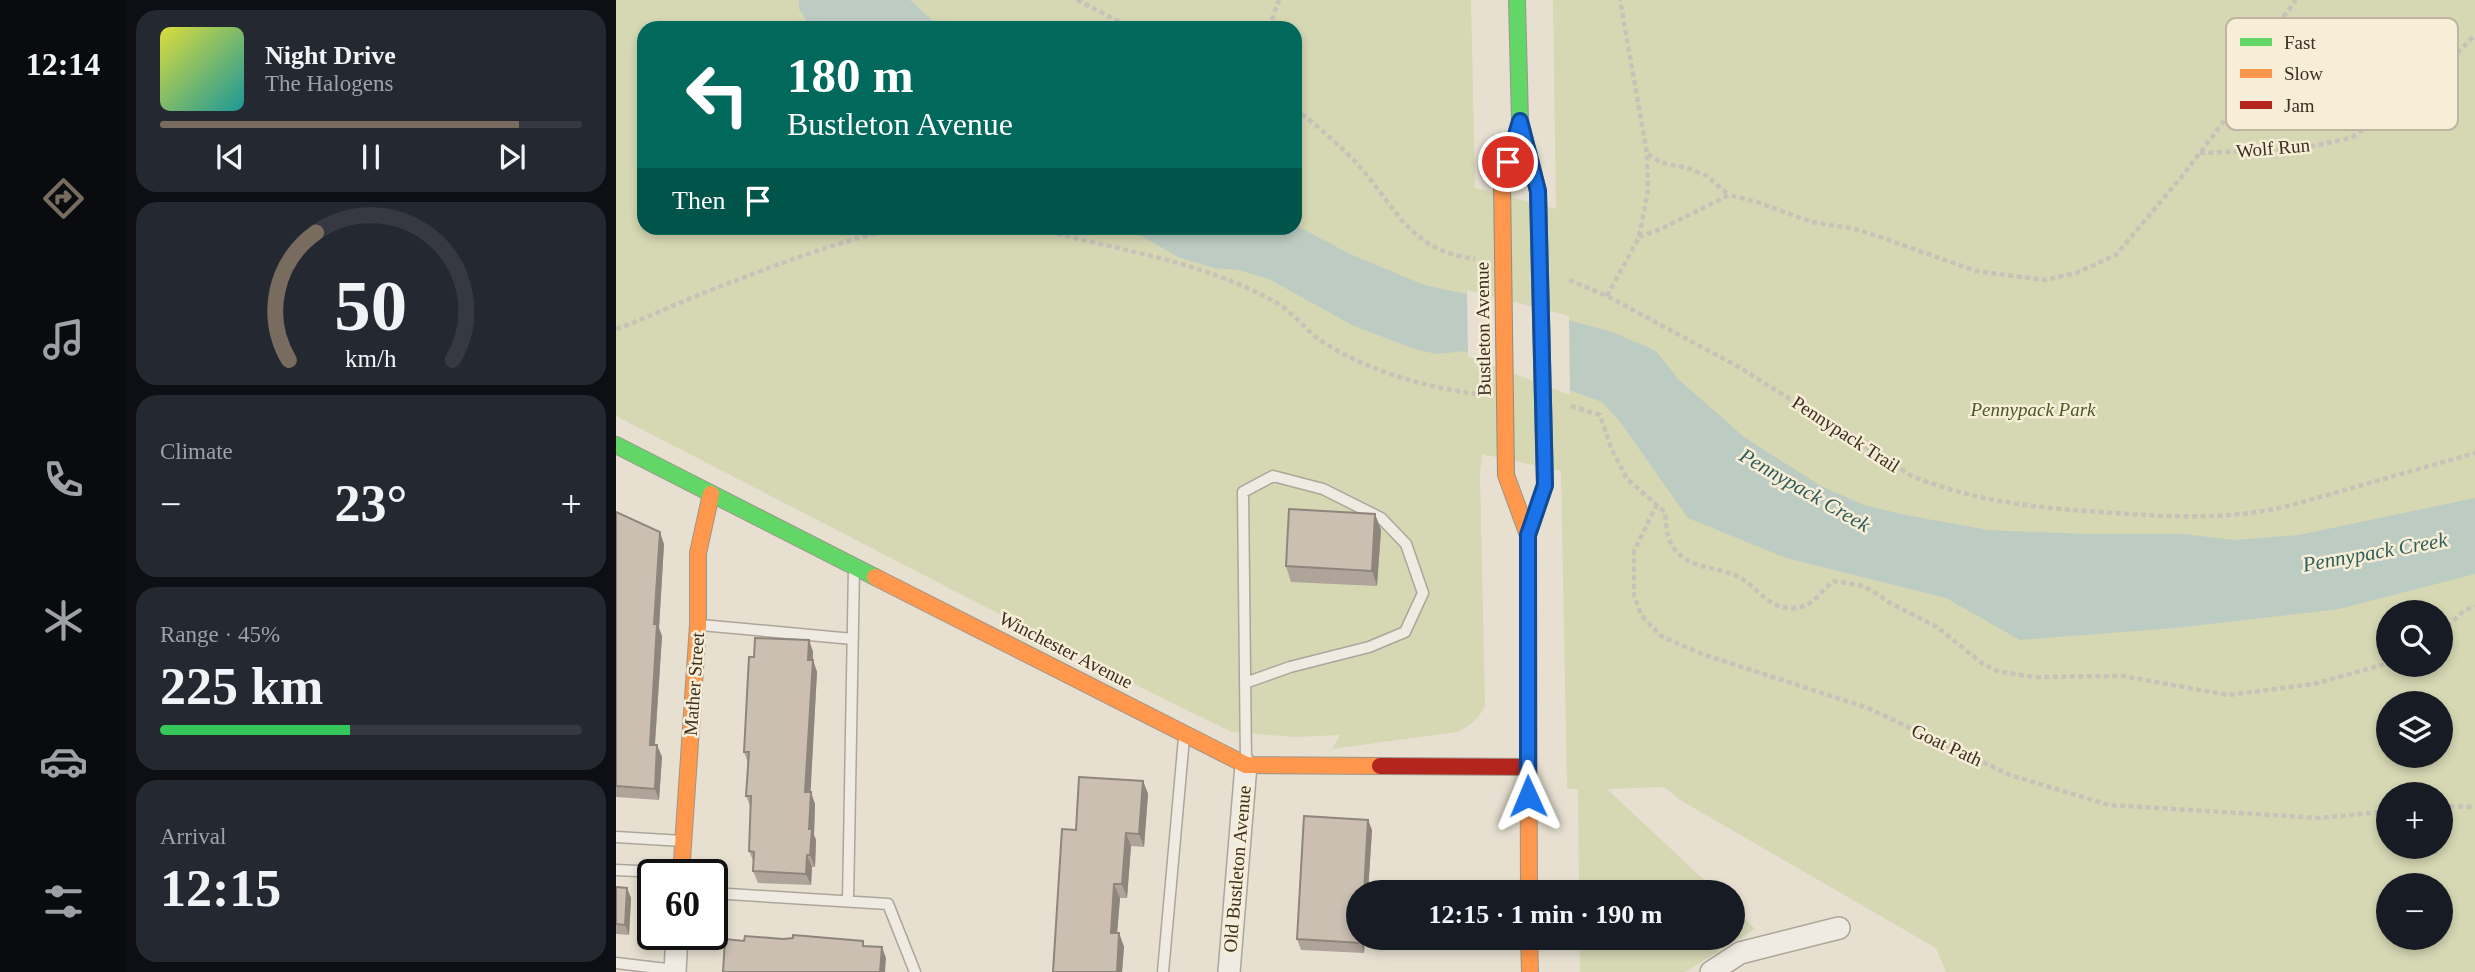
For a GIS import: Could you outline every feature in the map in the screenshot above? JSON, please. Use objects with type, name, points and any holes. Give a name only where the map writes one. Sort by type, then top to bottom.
[{"type":"street","name":"Bustleton Avenue","points":[[1517,0],[1520,121],[1538,191],[1545,485],[1528,535],[1529,880]]},
{"type":"street","name":"Bustleton Avenue","points":[[1520,121],[1506,170],[1506,475],[1528,535]]},
{"type":"street","name":"Winchester Avenue","points":[[616,444],[1246,765],[1527,767]]},
{"type":"street","name":"Mather Street","points":[[682,859],[698,625],[698,553],[711,494]]},
{"type":"street","name":"Old Bustleton Avenue","points":[[1229,972],[1246,765]]},
{"type":"street","points":[[1711,972],[1740,953],[1839,928]]},
{"type":"street","points":[[675,971],[676,950]]},
{"type":"street","points":[[1529,950],[1530,972]]},
{"type":"lane","points":[[1245,683],[1290,667],[1369,648],[1405,632],[1423,593],[1406,544],[1381,518],[1323,489],[1273,476],[1243,492],[1245,683],[1246,765]]},
{"type":"lane","points":[[848,901],[854,567]]},
{"type":"lane","points":[[698,625],[853,639]]},
{"type":"lane","points":[[1163,972],[1184,734]]},
{"type":"lane","points":[[616,837],[683,841]]},
{"type":"lane","points":[[616,870],[637,871]]},
{"type":"lane","points":[[728,894],[888,904],[915,972]]},
{"type":"lane","points":[[616,963],[675,971]]},
{"type":"path","points":[[1077,0],[1118,21]]},
{"type":"path","points":[[1272,21],[1279,0]]},
{"type":"path","points":[[1606,296],[1639,237],[1648,190],[1647,153],[1620,0]]},
{"type":"path","points":[[2283,18],[2297,0]]},
{"type":"path","name":"Wolf Run","points":[[2458,52],[2475,35]]},
{"type":"path","points":[[1302,115],[1357,164],[1410,232],[1445,252],[1487,260]]},
{"type":"path","points":[[1647,153],[1662,163],[1688,168],[1707,176],[1729,195],[1812,222],[1881,237],[1976,271],[2045,280],[2076,273],[2116,256],[2226,119]]},
{"type":"path","name":"Wolf Run","points":[[2200,153],[2298,149],[2351,138],[2363,130]]},
{"type":"path","points":[[1639,237],[1729,195]]},
{"type":"path","points":[[616,329],[814,251],[870,235]]},
{"type":"path","points":[[1061,235],[1191,267],[1276,302],[1318,338],[1369,366],[1388,374],[1452,391],[1488,395]]},
{"type":"path","name":"Pennypack Trail","points":[[1567,279],[1606,296],[1773,387],[1912,476],[1952,491],[2000,501],[2139,515],[2243,515],[2292,505],[2475,453]]},
{"type":"path","points":[[1565,405],[1600,415],[1611,448],[1627,479],[1664,512],[1670,543],[1678,554],[1688,562],[1744,580],[1770,603],[1787,608],[1809,605],[1834,581],[1863,586],[1937,627],[1983,664],[1997,671],[2033,677],[2123,676],[2228,695],[2314,684],[2376,667]]},
{"type":"path","name":"Goat Path","points":[[1657,504],[1634,551],[1634,595],[1641,615],[1661,636],[1702,654],[1868,708],[2010,775],[2109,805],[2320,818],[2376,812]]},
{"type":"path","points":[[2453,621],[2465,610],[2475,606]]},
{"type":"path","points":[[2453,806],[2475,807]]},
{"type":"green space","name":"Pennypack Park","points":[[616,0],[1471,0],[1475,188],[1556,209],[1553,0],[2475,0],[2475,972],[1946,972],[1936,948],[1680,800],[1664,787],[1607,789],[1704,880],[1579,880],[1578,789],[1567,789],[1561,471],[1482,454],[1480,474],[1485,706],[1477,719],[1457,732],[1332,749],[1340,735],[1294,737],[1232,732],[616,416]]},
{"type":"green space","points":[[1745,919],[1755,929],[1745,935]]},
{"type":"green space","points":[[1580,950],[1721,950],[1685,972],[1580,972]]},
{"type":"water","points":[[799,0],[910,0],[933,21],[807,21],[799,9]]},
{"type":"water","name":"Pennypack Creek","points":[[1302,229],[1350,254],[1424,285],[1610,331],[1657,352],[1678,379],[1744,437],[1821,486],[1864,505],[1988,530],[2184,534],[2234,540],[2299,535],[2475,498],[2475,574],[2339,609],[2175,628],[2020,640],[1946,598],[1786,558],[1688,518],[1618,419],[1602,402],[1464,351],[1437,354],[1414,349],[1352,325],[1269,279],[1238,270],[1214,268],[1178,257],[1139,235],[1302,235]]},
{"type":"pier","points":[[1467,290],[1569,316],[1570,395],[1468,356]]},
{"type":"building","points":[[1289,509],[1375,514],[1372,571],[1286,566]]},
{"type":"building","points":[[616,512],[660,532],[650,745],[657,745],[655,789],[616,786]]},
{"type":"building","points":[[755,638],[809,640],[808,660],[813,660],[805,792],[811,792],[809,829],[812,829],[806,874],[753,871],[754,852],[749,851],[751,796],[746,796],[749,752],[744,752],[749,657],[754,657]]},
{"type":"building","points":[[1079,777],[1143,781],[1139,834],[1126,833],[1122,884],[1114,884],[1111,933],[1119,933],[1117,972],[1053,972],[1062,829],[1076,830]]},
{"type":"building","points":[[1304,816],[1368,820],[1365,880],[1346,880],[1346,942],[1297,939]]},
{"type":"building","points":[[616,887],[627,888],[625,925],[616,924]]},
{"type":"building","points":[[793,935],[863,941],[863,946],[882,947],[880,972],[723,972],[728,939],[744,941],[745,936],[793,938]]},
{"type":"traffic: fast","points":[[1517,0],[1520,121],[1538,191]]},
{"type":"traffic: fast","points":[[616,445],[875,577]]},
{"type":"traffic: slow","points":[[1502,182],[1506,475]]},
{"type":"traffic: slow","points":[[1538,191],[1545,485]]},
{"type":"traffic: slow","points":[[1506,475],[1528,535]]},
{"type":"traffic: slow","points":[[1529,880],[1528,535],[1545,485]]},
{"type":"traffic: slow","points":[[682,859],[698,625],[698,553],[711,494]]},
{"type":"traffic: slow","points":[[875,577],[1246,765],[1380,766]]},
{"type":"traffic: slow","points":[[1529,950],[1530,972]]},
{"type":"traffic: jam","points":[[1380,766],[1527,767]]},
{"type":"route","points":[[1508,162],[1520,121],[1538,191],[1545,485],[1528,535],[1528,796]]}]
